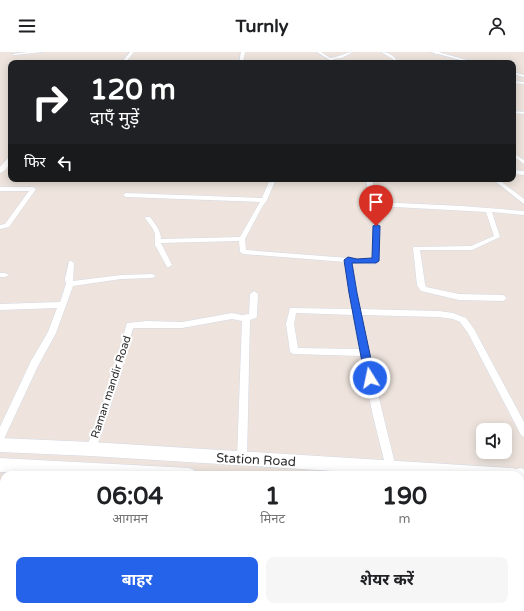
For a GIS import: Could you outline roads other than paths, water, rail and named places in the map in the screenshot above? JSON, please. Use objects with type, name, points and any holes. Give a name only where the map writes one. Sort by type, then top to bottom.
[{"type":"street","points":[[11,57],[15,53],[41,52]]},
{"type":"street","points":[[319,52],[330,59],[341,57],[351,52]]},
{"type":"street","points":[[383,52],[394,58],[395,60]]},
{"type":"street","points":[[427,52],[436,53],[459,60]]},
{"type":"street","points":[[0,170],[8,158]]},
{"type":"street","points":[[0,179],[8,171]]},
{"type":"street","points":[[272,182],[264,200],[259,206],[242,239],[243,252],[348,260],[357,262],[376,261],[375,204],[371,182]]},
{"type":"street","points":[[499,182],[524,202]]},
{"type":"street","points":[[0,189],[33,189],[7,226],[0,226]]},
{"type":"street","points":[[126,195],[264,200]]},
{"type":"street","points":[[375,204],[524,213]]},
{"type":"street","points":[[488,210],[497,237],[472,248],[416,248],[421,285],[424,289],[459,297],[503,298]]},
{"type":"street","points":[[148,218],[156,229],[158,234],[158,245],[170,265]]},
{"type":"street","points":[[158,241],[242,239]]},
{"type":"street","points":[[348,260],[356,311],[374,403],[391,468]]},
{"type":"street","points":[[0,438],[34,364],[52,333],[70,284],[68,279],[71,263]]},
{"type":"street","points":[[70,284],[121,277],[152,276]]},
{"type":"street","points":[[242,460],[246,317],[253,316],[254,294]]},
{"type":"street","points":[[0,307],[62,305]]},
{"type":"street","points":[[365,354],[294,351],[290,324],[293,310],[439,314],[457,316],[468,325],[482,355],[524,432]]},
{"type":"street","name":"Raman mandir Road","points":[[91,449],[114,383],[130,325],[182,325],[232,316],[242,318],[246,317]]},
{"type":"street","name":"Station Road","points":[[0,445],[91,449],[242,460],[443,471]]},
{"type":"street","points":[[0,465],[113,471]]}]
